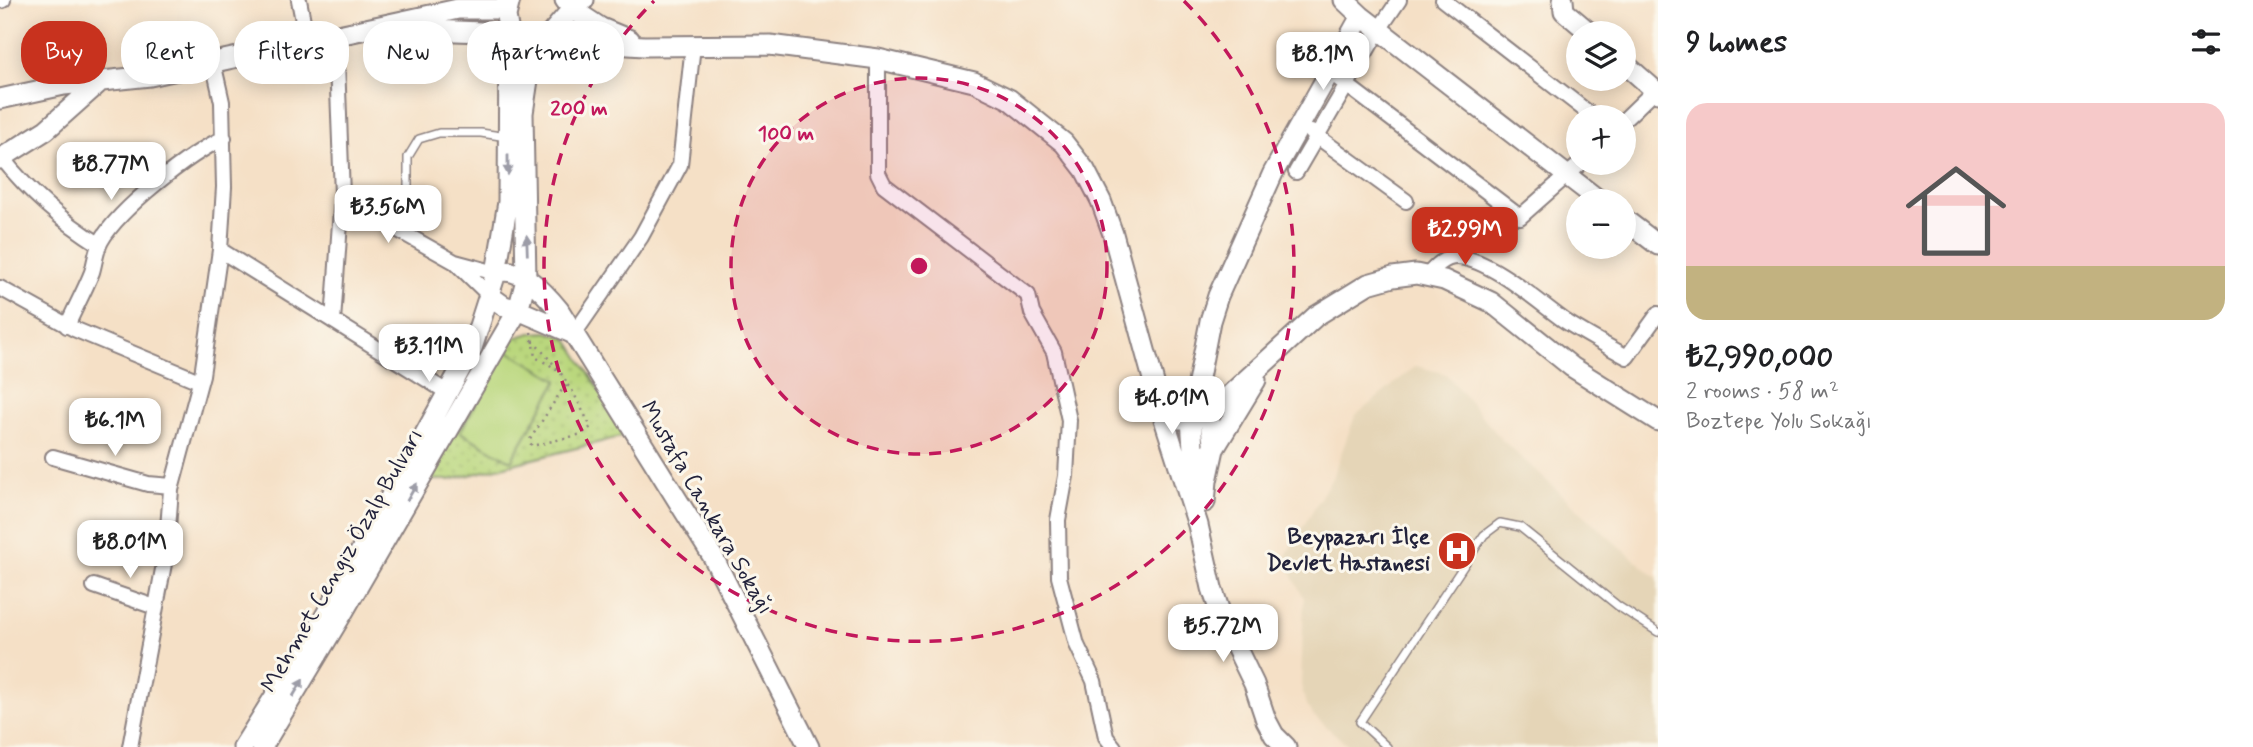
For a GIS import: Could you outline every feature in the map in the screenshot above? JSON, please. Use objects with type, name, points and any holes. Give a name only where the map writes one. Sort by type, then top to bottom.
[{"type":"street","points":[[299,0],[303,21]]},
{"type":"street","points":[[1344,0],[1361,16],[1566,164]]},
{"type":"street","points":[[1296,172],[1399,0]]},
{"type":"street","points":[[1443,0],[1579,105]]},
{"type":"street","points":[[405,21],[458,9],[507,3]]},
{"type":"street","name":"Mehmet Cengiz Özalp Bulvarı","points":[[507,3],[508,21]]},
{"type":"street","points":[[573,3],[600,28],[644,46]]},
{"type":"street","name":"Mehmet Cengiz Özalp Bulvarı","points":[[560,21],[573,3]]},
{"type":"street","points":[[1559,4],[1577,21]]},
{"type":"street","points":[[1286,747],[1274,735],[1266,720],[1254,684],[1222,618],[1204,556],[1198,524],[1193,455],[1201,416],[1203,351],[1210,321],[1229,268],[1268,184],[1361,16]]},
{"type":"street","points":[[624,45],[770,45],[878,59],[974,82],[1009,99],[1064,143],[1086,170],[1113,234],[1164,419],[1198,524]]},
{"type":"street","points":[[455,262],[490,296],[532,325],[574,334],[641,237],[680,165],[692,45]]},
{"type":"street","points":[[878,59],[878,173],[884,185],[1028,295],[1031,313],[1054,352],[1069,420],[1066,476],[1058,520],[1059,577],[1077,645],[1094,681],[1106,737],[1114,747]]},
{"type":"street","points":[[1331,73],[1520,217],[1568,175]]},
{"type":"street","points":[[1636,74],[1656,91],[1636,109]]},
{"type":"street","points":[[0,99],[74,84]]},
{"type":"street","points":[[98,84],[46,130],[1,158],[36,198],[99,244]]},
{"type":"street","points":[[130,747],[166,553],[172,486],[199,381],[213,311],[220,250],[224,138],[218,84]]},
{"type":"street","points":[[333,321],[342,195],[338,84]]},
{"type":"street","name":"Mehmet Cengiz Özalp Bulvarı","points":[[243,747],[324,618],[472,348],[496,273],[508,202],[509,84]]},
{"type":"street","name":"Mehmet Cengiz Özalp Bulvarı","points":[[262,747],[505,334],[532,325],[526,280],[523,113],[527,84]]},
{"type":"street","points":[[1301,124],[1406,201]]},
{"type":"street","points":[[67,326],[92,272],[99,244],[110,228],[152,188],[203,148],[224,138]]},
{"type":"street","points":[[1578,175],[1590,189]]},
{"type":"street","points":[[342,195],[359,208],[455,262],[496,273],[515,271],[526,280]]},
{"type":"street","points":[[1636,228],[1658,245]]},
{"type":"street","points":[[220,250],[447,392]]},
{"type":"street","points":[[1427,276],[1440,262],[1455,257],[1472,260],[1516,284],[1563,319],[1627,357],[1658,313]]},
{"type":"street","points":[[1164,419],[1201,416],[1266,363],[1316,316],[1368,284],[1416,274],[1444,280],[1491,302],[1572,367],[1658,421]]},
{"type":"street","name":"Mustafa Cankara Sokağı","points":[[526,280],[548,297],[574,334],[713,557],[809,747]]},
{"type":"street","points":[[0,288],[67,326],[199,381]]},
{"type":"street","points":[[1204,556],[1205,499],[1214,449],[1266,363]]},
{"type":"street","points":[[1201,416],[1214,449]]},
{"type":"street","points":[[1164,419],[1180,444],[1193,455],[1203,455],[1214,449]]},
{"type":"street","points":[[53,457],[148,484],[172,486]]},
{"type":"street","points":[[94,586],[155,607]]},
{"type":"lane","points":[[408,236],[408,157],[419,139],[439,133],[481,132],[508,137]]},
{"type":"lane","points":[[1387,747],[1360,722],[1484,535],[1500,523],[1520,527],[1618,606],[1658,632]]},
{"type":"path","points":[[532,325],[535,357],[561,373]]},
{"type":"path","points":[[532,325],[567,380],[567,386]]},
{"type":"path","points":[[567,386],[571,388],[591,427],[582,434],[532,446],[529,441],[567,386]]},
{"type":"shaded area","name":"Beypazarı İlçe Devlet Hastanesi","points":[[1416,366],[1446,374],[1502,440],[1658,579],[1658,747],[1350,747],[1314,716],[1306,705],[1301,685],[1304,598],[1284,559],[1332,478],[1355,416]]},
{"type":"green space","points":[[547,332],[567,338],[628,435],[450,480],[426,480],[510,339]]},
{"type":"green space","points":[[506,350],[558,380],[511,461],[460,432]]},
{"type":"place","name":"Beypazarı İlçe Devlet Hastanesi","points":[[1457,551]]}]
